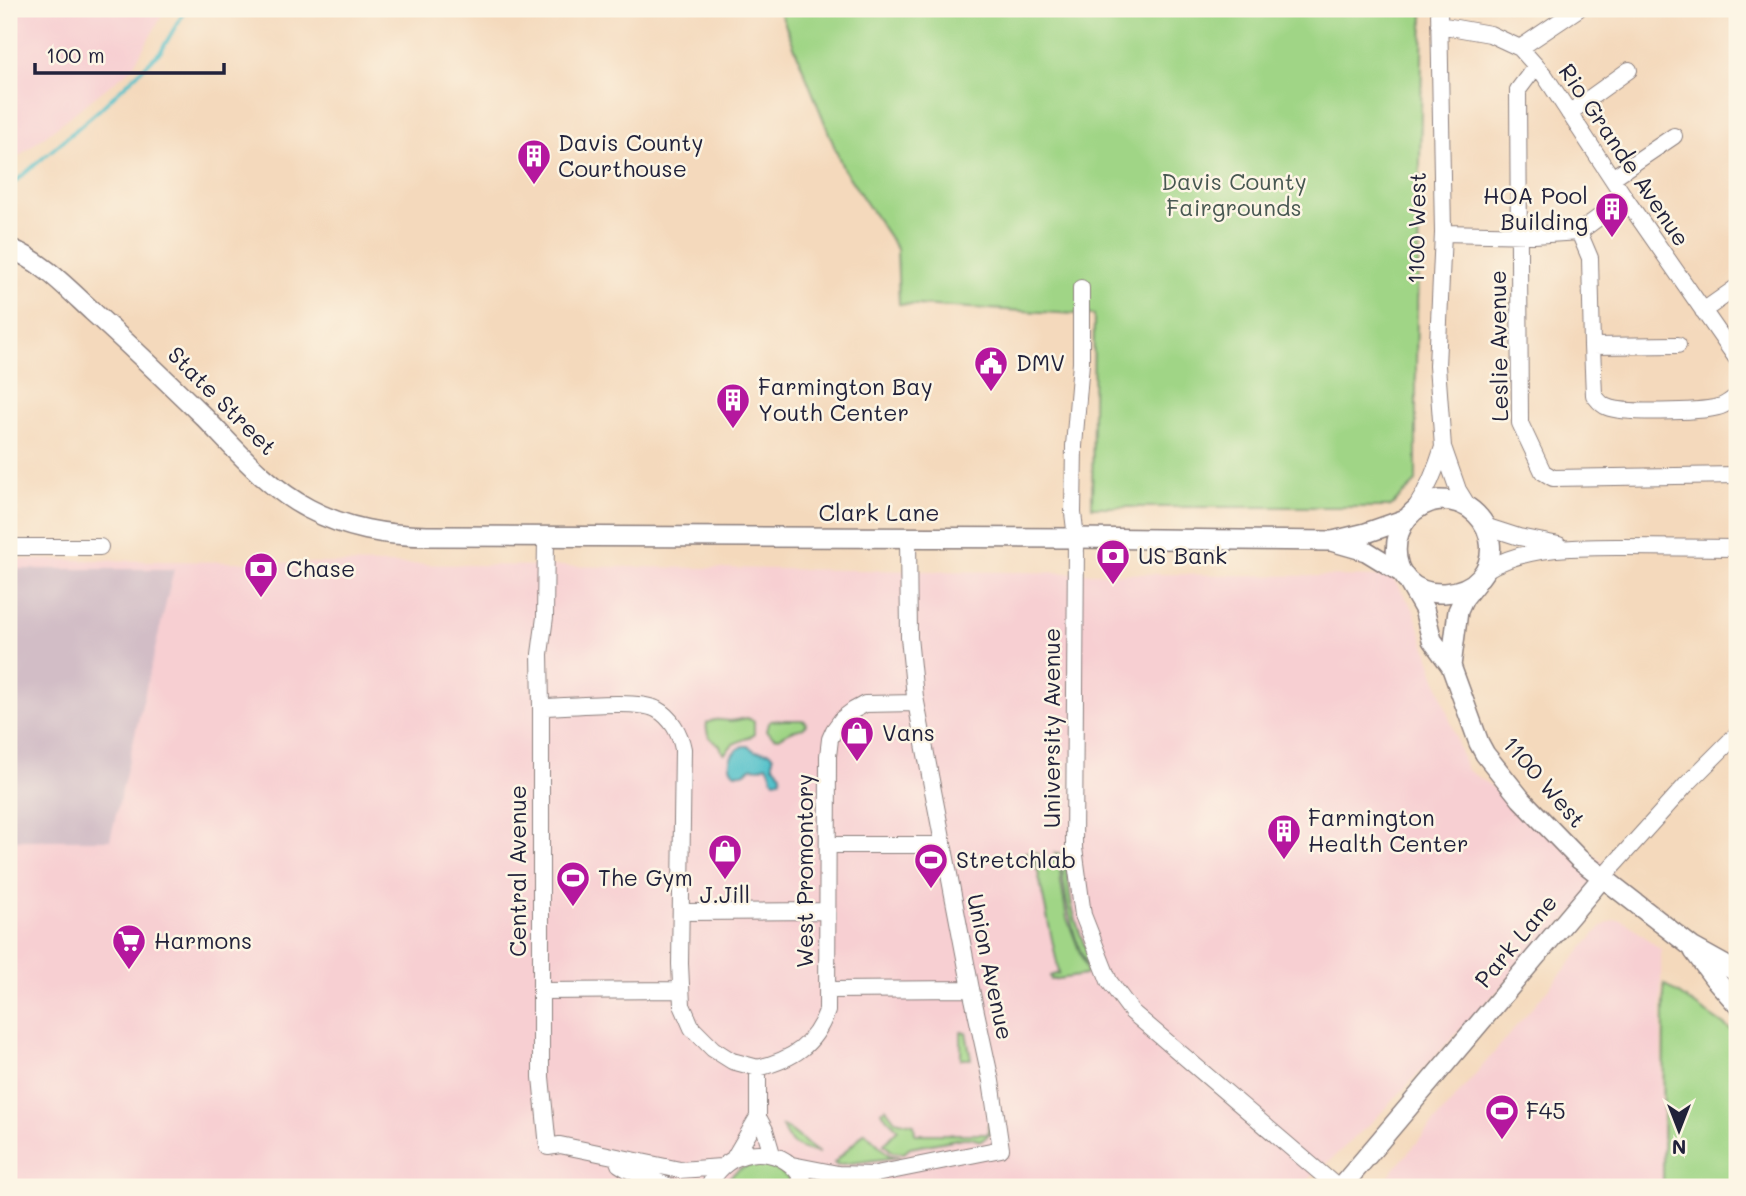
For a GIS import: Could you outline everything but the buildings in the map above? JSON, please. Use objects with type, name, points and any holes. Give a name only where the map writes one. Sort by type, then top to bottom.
[{"type":"main road","name":"State Street","points":[[9,248],[42,265],[148,361],[269,482],[288,496],[308,508],[352,526],[380,533],[427,536]]},
{"type":"main road","points":[[1440,500],[1457,502],[1469,508],[1479,517],[1489,535],[1490,558],[1481,576],[1462,589],[1440,593],[1421,589],[1405,578],[1398,560],[1397,546],[1401,528],[1411,514],[1428,502],[1440,500]]},
{"type":"main road","name":"Clark Lane","points":[[427,536],[1331,541],[1366,533],[1411,514]]},
{"type":"main road","name":"Clark Lane","points":[[1331,541],[1366,551],[1405,578]]},
{"type":"main road","name":"1100 West","points":[[1451,666],[1460,606],[1481,576]]},
{"type":"main road","name":"1100 West","points":[[1405,578],[1422,603],[1433,639],[1451,666],[1485,754],[1521,799],[1572,852],[1692,947]]},
{"type":"main road","name":"Park Lane","points":[[1339,1187],[1602,878]]},
{"type":"main road","points":[[1692,947],[1737,972]]},
{"type":"main road","points":[[1692,947],[1737,1004]]},
{"type":"street","points":[[1520,48],[1577,9]]},
{"type":"street","name":"Rio Grande Avenue","points":[[1439,17],[1490,34],[1520,48],[1545,76],[1625,198],[1737,359]]},
{"type":"street","name":"1100 West","points":[[1439,17],[1443,233],[1437,366],[1443,447],[1458,490],[1469,508]]},
{"type":"street","name":"Leslie Avenue","points":[[1536,66],[1518,90],[1520,424],[1543,472],[1552,478],[1737,475]]},
{"type":"street","points":[[1569,113],[1629,70]]},
{"type":"street","points":[[1612,178],[1674,136]]},
{"type":"street","points":[[1443,233],[1519,235],[1579,232],[1625,198]]},
{"type":"street","points":[[1579,232],[1591,258],[1594,395],[1599,402],[1607,407],[1624,410],[1681,411],[1720,407],[1737,396]]},
{"type":"street","points":[[1703,311],[1737,287]]},
{"type":"street","name":"University Avenue","points":[[1081,288],[1081,363],[1074,446],[1073,513],[1076,538],[1074,848],[1083,915],[1109,981],[1132,1013],[1339,1187]]},
{"type":"street","points":[[1592,346],[1678,345]]},
{"type":"street","name":"1100 West","points":[[1411,514],[1427,491],[1443,447]]},
{"type":"street","points":[[1485,526],[1568,547]]},
{"type":"street","name":"Central Avenue","points":[[546,537],[545,617],[540,654],[541,1077],[548,1147],[560,1145],[680,1170],[728,1163],[746,1154],[772,1154]]},
{"type":"street","name":"Union Avenue","points":[[792,1165],[838,1174],[871,1175],[1001,1149],[991,1081],[942,845],[916,703],[909,637],[908,538]]},
{"type":"street","points":[[9,547],[100,547]]},
{"type":"street","points":[[1481,576],[1500,562],[1511,558],[1568,547],[1737,548]]},
{"type":"street","name":"West Promontory","points":[[758,1068],[777,1063],[798,1052],[821,1028],[827,1011],[830,739],[842,719],[864,704],[916,703]]},
{"type":"street","points":[[541,707],[638,705],[656,709],[680,734],[683,749],[682,1005],[692,1028],[713,1049],[732,1060],[758,1068],[758,1117],[772,1154],[792,1165],[806,1187]]},
{"type":"street","name":"Park Lane","points":[[1602,878],[1686,785],[1737,734]]},
{"type":"street","points":[[828,845],[942,845]]},
{"type":"street","points":[[681,912],[828,911]]},
{"type":"street","points":[[828,990],[971,989]]},
{"type":"street","points":[[541,991],[681,990]]},
{"type":"street","points":[[709,1187],[758,1117]]},
{"type":"street","name":"Central Avenue","points":[[605,1155],[627,1169],[670,1187]]},
{"type":"street","name":"Union Avenue","points":[[846,1187],[871,1175]]},
{"type":"shaded area","points":[[9,9],[166,9],[132,68],[9,164]]},
{"type":"shaded area","points":[[9,559],[1392,577],[1413,608],[1466,769],[1614,870],[1377,1117],[1301,1187],[9,1187]]},
{"type":"shaded area","points":[[9,569],[174,569],[110,840],[9,840]]},
{"type":"shaded area","points":[[1614,920],[1630,925],[1661,950],[1662,1187],[1379,1187],[1601,927]]},
{"type":"green space","name":"Davis County Fairgrounds","points":[[779,9],[1423,9],[1416,482],[1390,507],[1092,507],[1094,315],[899,304],[897,249],[843,168]]},
{"type":"green space","points":[[747,718],[754,721],[754,735],[733,744],[725,753],[722,752],[720,745],[708,734],[707,723]]},
{"type":"green space","points":[[802,720],[806,724],[804,728],[779,738],[766,731],[771,721]]},
{"type":"green space","points":[[1026,852],[1038,853],[1039,862],[1055,861],[1055,853],[1059,853],[1067,918],[1087,972],[1085,975],[1051,980],[1050,976],[1059,973],[1035,858],[1025,858]]},
{"type":"green space","points":[[1063,857],[1074,914],[1095,971],[1093,973],[1081,951],[1070,918],[1062,868]]},
{"type":"green space","points":[[1664,984],[1733,1031],[1737,1027],[1737,1187],[1663,1187]]},
{"type":"green space","points":[[961,1032],[966,1032],[971,1059],[961,1059]]},
{"type":"green space","points":[[886,1108],[895,1120],[914,1124],[915,1134],[988,1134],[990,1123],[993,1132],[981,1141],[963,1138],[910,1148],[904,1153],[892,1152],[884,1144],[898,1129],[881,1112]]},
{"type":"green space","points":[[782,1126],[792,1131],[819,1153],[796,1146]]},
{"type":"green space","points":[[865,1132],[889,1155],[900,1157],[836,1165],[834,1163]]},
{"type":"green space","points":[[758,1164],[779,1171],[794,1187],[722,1187],[737,1171]]},
{"type":"water","points":[[743,746],[755,751],[770,752],[773,765],[781,773],[780,780],[774,781],[766,765],[760,768],[752,767],[745,772],[734,772],[731,768],[731,757]]},
{"type":"waterway","points":[[9,187],[99,110],[161,51],[186,9]]},
{"type":"place","name":"Davis County Courthouse","points":[[534,186]]},
{"type":"place","name":"HOA Pool Building","points":[[1612,239]]},
{"type":"place","name":"DMV","points":[[991,393]]},
{"type":"place","name":"Farmington Bay Youth Center","points":[[733,430]]},
{"type":"place","name":"US Bank","points":[[1113,586]]},
{"type":"place","name":"Chase","points":[[261,599]]},
{"type":"place","name":"Vans","points":[[857,763]]},
{"type":"place","name":"Farmington Health Center","points":[[1284,861]]},
{"type":"place","name":"J.Jill","points":[[725,881]]},
{"type":"place","name":"Stretchlab","points":[[931,890]]},
{"type":"place","name":"The Gym","points":[[573,908]]},
{"type":"place","name":"Harmons","points":[[129,971]]},
{"type":"place","name":"F45","points":[[1502,1141]]}]
